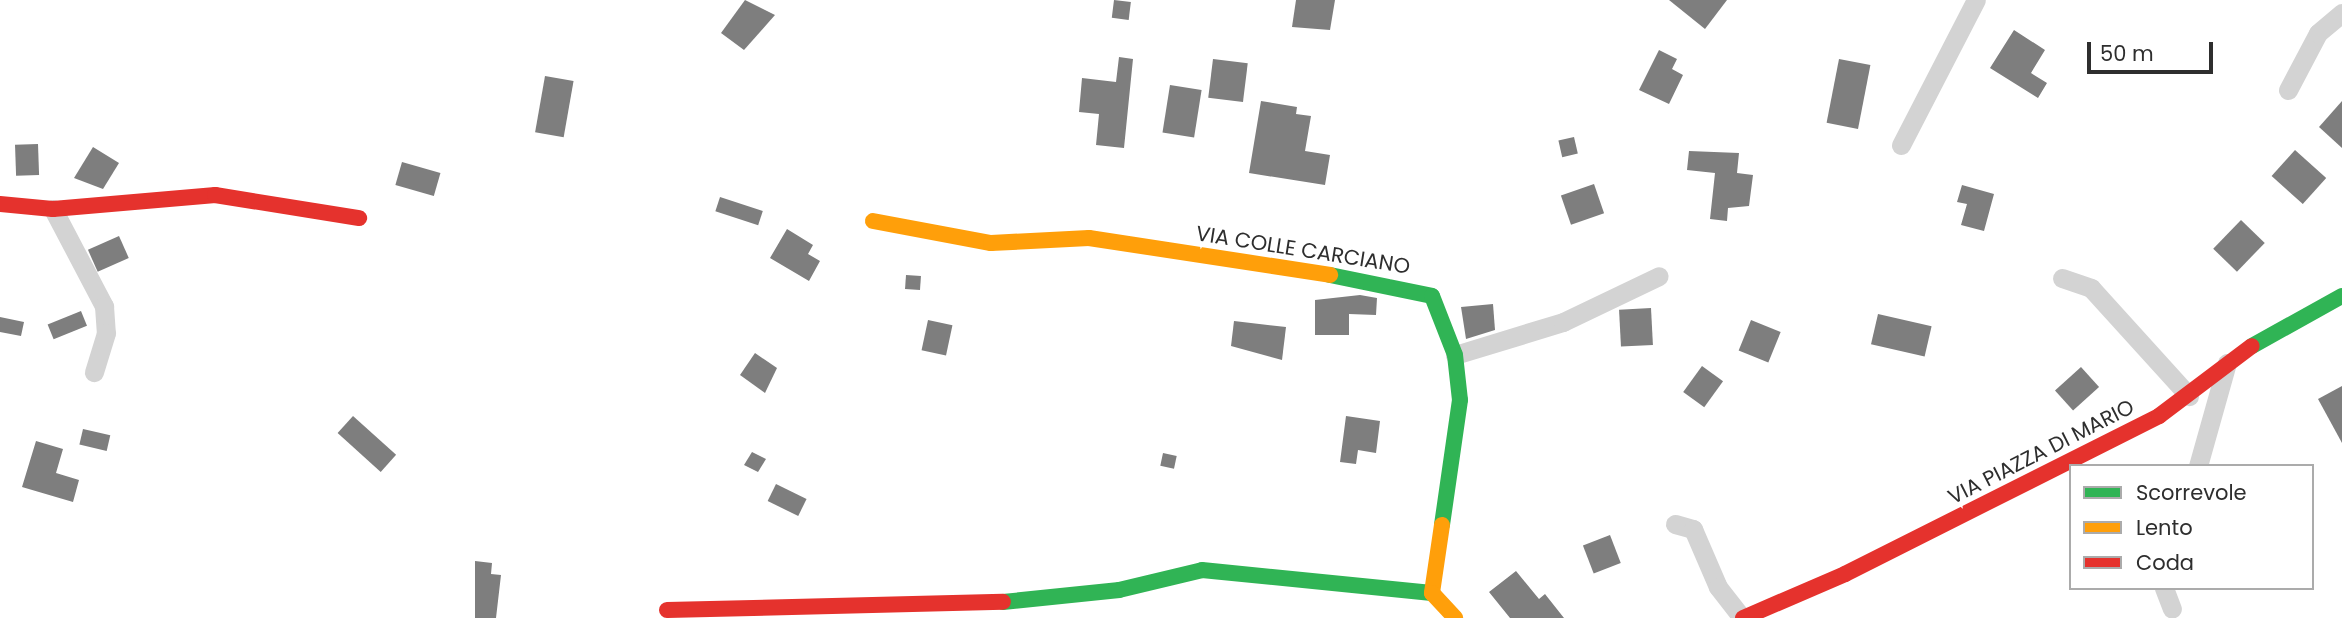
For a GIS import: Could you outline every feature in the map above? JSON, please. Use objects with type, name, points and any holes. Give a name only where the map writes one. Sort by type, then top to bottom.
[{"type":"street","points":[[1901,145],[1976,0]]},
{"type":"street","points":[[2288,90],[2318,33],[2342,13]]},
{"type":"street","points":[[0,204],[53,209],[204,194],[359,218]]},
{"type":"street","points":[[53,209],[104,306],[106,333],[94,372]]},
{"type":"street","name":"VIA COLLE CARCIANO","points":[[873,222],[991,243],[1088,238],[1410,287],[1439,304],[1455,355],[1459,424],[1432,593]]},
{"type":"street","points":[[1455,355],[1563,322],[1659,276]]},
{"type":"street","points":[[2062,278],[2091,288],[2189,396]]},
{"type":"street","name":"VIA PIAZZA DI MARIO","points":[[1743,618],[1870,562],[2189,396],[2227,363],[2342,296]]},
{"type":"street","points":[[2199,464],[2227,363]]},
{"type":"street","points":[[1675,524],[1693,529],[1718,587],[1743,618]]},
{"type":"street","points":[[667,610],[851,601],[1000,602],[1119,590],[1202,570],[1432,593],[1455,618]]},
{"type":"street","points":[[2165,590],[2172,609]]},
{"type":"building","points":[[745,0],[775,15],[744,50],[721,33]]},
{"type":"building","points":[[1114,0],[1131,2],[1129,20],[1112,18]]},
{"type":"building","points":[[1296,0],[1335,0],[1330,30],[1292,27]]},
{"type":"building","points":[[1669,0],[1727,0],[1705,29]]},
{"type":"building","points":[[2014,30],[2045,50],[2031,73],[2047,83],[2038,98],[1990,68]]},
{"type":"building","points":[[1659,50],[1677,59],[1672,69],[1683,75],[1669,104],[1639,90]]},
{"type":"building","points":[[1119,57],[1133,59],[1124,148],[1096,145],[1099,114],[1079,112],[1082,78],[1116,82]]},
{"type":"building","points":[[1213,59],[1248,63],[1243,102],[1208,98]]},
{"type":"building","points":[[1839,59],[1870,65],[1858,129],[1827,123]]},
{"type":"building","points":[[545,76],[574,81],[564,137],[535,132]]},
{"type":"building","points":[[1170,85],[1202,90],[1194,137],[1162,132]]},
{"type":"building","points":[[1261,101],[1297,107],[1296,114],[1311,116],[1305,151],[1330,155],[1325,185],[1249,173]]},
{"type":"building","points":[[2342,101],[2342,148],[2319,127]]},
{"type":"building","points":[[1574,137],[1578,154],[1562,157],[1558,141]]},
{"type":"building","points":[[38,144],[39,175],[16,176],[15,145]]},
{"type":"building","points":[[93,147],[119,163],[103,189],[74,178]]},
{"type":"building","points":[[2295,150],[2326,178],[2303,204],[2272,176]]},
{"type":"building","points":[[1689,151],[1739,153],[1737,173],[1753,175],[1749,206],[1728,208],[1727,221],[1710,219],[1715,173],[1687,170]]},
{"type":"building","points":[[402,162],[440,173],[434,196],[395,185]]},
{"type":"building","points":[[1594,184],[1604,213],[1571,225],[1561,195]]},
{"type":"building","points":[[1962,185],[1994,194],[1984,231],[1961,225],[1967,204],[1957,202]]},
{"type":"building","points":[[720,197],[763,211],[758,225],[715,211]]},
{"type":"building","points":[[2241,220],[2265,243],[2237,272],[2213,249]]},
{"type":"building","points":[[787,229],[813,245],[808,254],[820,261],[809,281],[770,258]]},
{"type":"building","points":[[119,236],[129,258],[98,272],[88,250]]},
{"type":"building","points":[[906,275],[921,276],[920,290],[905,289]]},
{"type":"building","points":[[1360,295],[1377,298],[1376,315],[1349,314],[1349,335],[1315,335],[1315,300]]},
{"type":"building","points":[[1493,304],[1495,330],[1466,339],[1461,307]]},
{"type":"building","points":[[1651,308],[1653,345],[1621,347],[1619,310]]},
{"type":"building","points":[[81,311],[87,326],[54,339],[48,324]]},
{"type":"building","points":[[1878,314],[1932,326],[1925,357],[1871,344]]},
{"type":"building","points":[[0,317],[24,322],[21,336],[0,332]]},
{"type":"building","points":[[928,320],[952,325],[946,356],[922,350]]},
{"type":"building","points":[[1751,320],[1781,332],[1768,363],[1739,351]]},
{"type":"building","points":[[1234,321],[1286,327],[1282,360],[1231,346]]},
{"type":"building","points":[[755,353],[777,368],[765,393],[740,375]]},
{"type":"building","points":[[1702,366],[1723,381],[1704,407],[1683,392]]},
{"type":"building","points":[[2081,367],[2099,387],[2073,410],[2055,390]]},
{"type":"building","points":[[2342,386],[2342,443],[2318,399]]},
{"type":"building","points":[[353,416],[396,455],[381,472],[338,433]]},
{"type":"building","points":[[1346,416],[1380,421],[1376,453],[1358,450],[1356,464],[1340,462]]},
{"type":"building","points":[[83,429],[110,435],[107,451],[79,445]]},
{"type":"building","points":[[36,441],[63,449],[56,473],[79,480],[73,502],[22,487]]},
{"type":"building","points":[[752,452],[766,459],[758,472],[744,465]]},
{"type":"building","points":[[1163,453],[1177,456],[1174,469],[1160,466]]},
{"type":"building","points":[[776,484],[807,499],[798,516],[768,501]]},
{"type":"building","points":[[1610,535],[1621,563],[1594,573],[1583,545]]},
{"type":"building","points":[[475,561],[492,563],[491,574],[501,575],[496,618],[475,618]]},
{"type":"building","points":[[1516,571],[1539,599],[1545,594],[1564,618],[1510,618],[1489,592]]},
{"type":"traffic: fast","points":[[1330,275],[1432,296],[1455,355],[1460,400],[1442,525]]},
{"type":"traffic: fast","points":[[2252,346],[2342,296]]},
{"type":"traffic: fast","points":[[1003,602],[1119,590],[1202,570],[1432,593]]},
{"type":"traffic: slow","points":[[873,221],[991,243],[1089,238],[1330,275]]},
{"type":"traffic: slow","points":[[1442,525],[1432,593],[1455,618]]},
{"type":"traffic: jam","points":[[0,204],[53,209],[215,195],[359,218]]},
{"type":"traffic: jam","points":[[1743,618],[1845,574],[2159,416],[2252,346]]},
{"type":"traffic: jam","points":[[667,610],[1003,602]]}]
